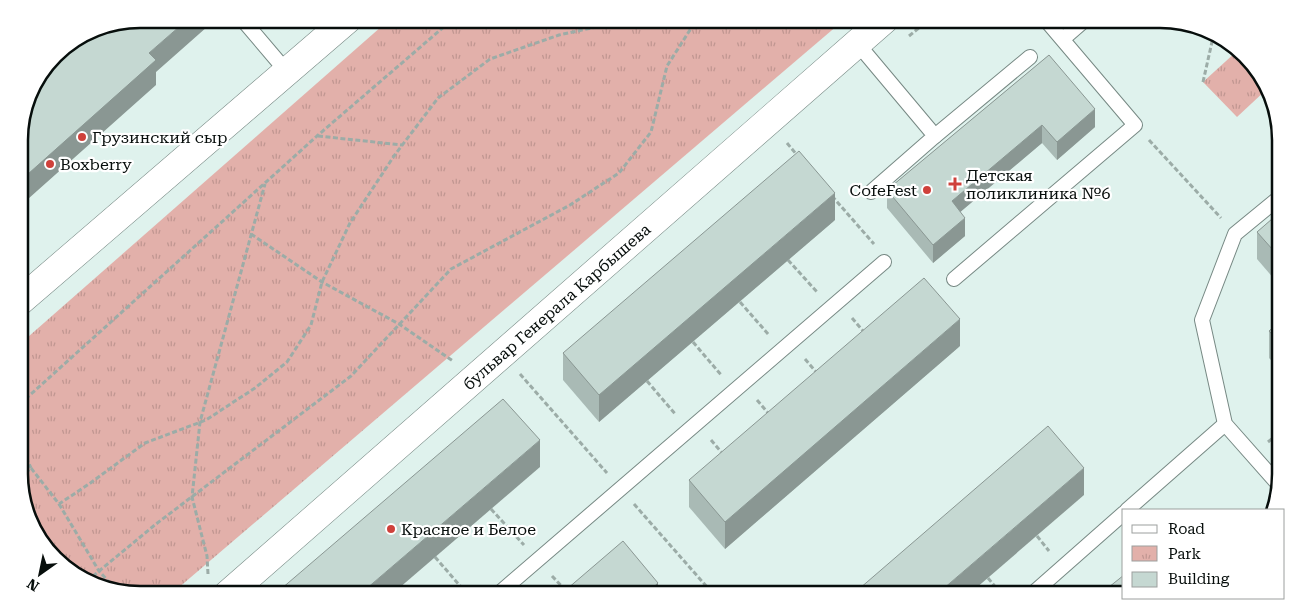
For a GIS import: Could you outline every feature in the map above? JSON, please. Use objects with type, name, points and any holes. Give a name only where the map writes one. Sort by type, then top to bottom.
[{"type":"street","points":[[28,294],[338,28]]},
{"type":"street","name":"бульвар Генерала Карбышева","points":[[218,586],[476,376],[874,28]]},
{"type":"lane","points":[[250,28],[287,72]]},
{"type":"lane","points":[[954,279],[1135,125],[1053,28]]},
{"type":"lane","points":[[1063,39],[1076,28]]},
{"type":"lane","points":[[857,43],[936,136]]},
{"type":"lane","points":[[871,192],[1030,57]]},
{"type":"lane","points":[[1272,203],[1235,234],[1202,320],[1225,424],[1272,477]]},
{"type":"lane","points":[[508,586],[884,262]]},
{"type":"lane","points":[[1128,509],[1225,424]]},
{"type":"lane","points":[[1041,586],[1122,515]]},
{"type":"path","points":[[28,397],[317,136],[443,28]]},
{"type":"path","points":[[59,504],[145,443],[200,422],[255,388],[287,362],[311,325],[322,282],[350,223],[402,145],[438,98],[490,59],[559,35],[591,28]]},
{"type":"path","points":[[93,576],[156,524],[351,376],[451,269],[570,206],[619,173],[651,132],[667,66],[691,28]]},
{"type":"path","points":[[1203,82],[1212,40]]},
{"type":"path","points":[[1135,125],[1235,234]]},
{"type":"path","points":[[317,136],[402,145]]},
{"type":"path","points":[[784,141],[803,162]]},
{"type":"path","points":[[218,586],[207,556],[192,497],[200,422],[265,183]]},
{"type":"path","points":[[828,191],[878,249],[884,262]]},
{"type":"path","points":[[251,234],[322,282],[400,324],[476,376]]},
{"type":"path","points":[[788,260],[870,339]]},
{"type":"path","points":[[740,302],[786,347],[823,379]]},
{"type":"path","points":[[693,342],[775,420]]},
{"type":"path","points":[[647,382],[729,460]]},
{"type":"path","points":[[28,461],[59,504],[99,572],[109,583]]},
{"type":"path","points":[[28,471],[31,468]]},
{"type":"path","points":[[435,557],[460,586]]},
{"type":"path","points":[[988,578],[995,586]]},
{"type":"green space","points":[[380,28],[834,28],[181,586],[132,586],[110,583],[83,572],[65,558],[65,549],[56,549],[42,531],[31,504],[28,475],[28,337]]},
{"type":"green space","points":[[1233,54],[1249,71],[1258,83],[1262,93],[1237,117],[1203,82]]},
{"type":"building","points":[[125,28],[178,28],[149,53],[156,60],[28,174],[28,125],[31,110],[46,77],[66,55],[83,42],[103,33]]},
{"type":"building","name":"Детская поликлиника №6","points":[[1049,55],[1095,109],[1057,142],[1042,125],[952,201],[965,218],[933,245],[887,190]]},
{"type":"building","points":[[799,151],[835,193],[599,395],[563,353]]},
{"type":"building","points":[[1272,219],[1272,249],[1257,232]]},
{"type":"building","points":[[924,278],[960,319],[725,522],[689,480]]},
{"type":"building","points":[[503,399],[540,440],[370,586],[285,586]]},
{"type":"building","points":[[1048,426],[1084,468],[946,586],[862,586]]},
{"type":"building","points":[[623,541],[658,583],[655,586],[570,586]]},
{"type":"building","points":[[1122,577],[1122,586],[1110,586]]},
{"type":"place","name":"Грузинский сыр","points":[[82,137]]},
{"type":"place","name":"Boxberry","points":[[50,164]]},
{"type":"place","name":"Детская поликлиника №6","points":[[955,184]]},
{"type":"place","name":"CofeFest","points":[[927,190]]},
{"type":"place","name":"Красное и Белое","points":[[391,529]]}]
